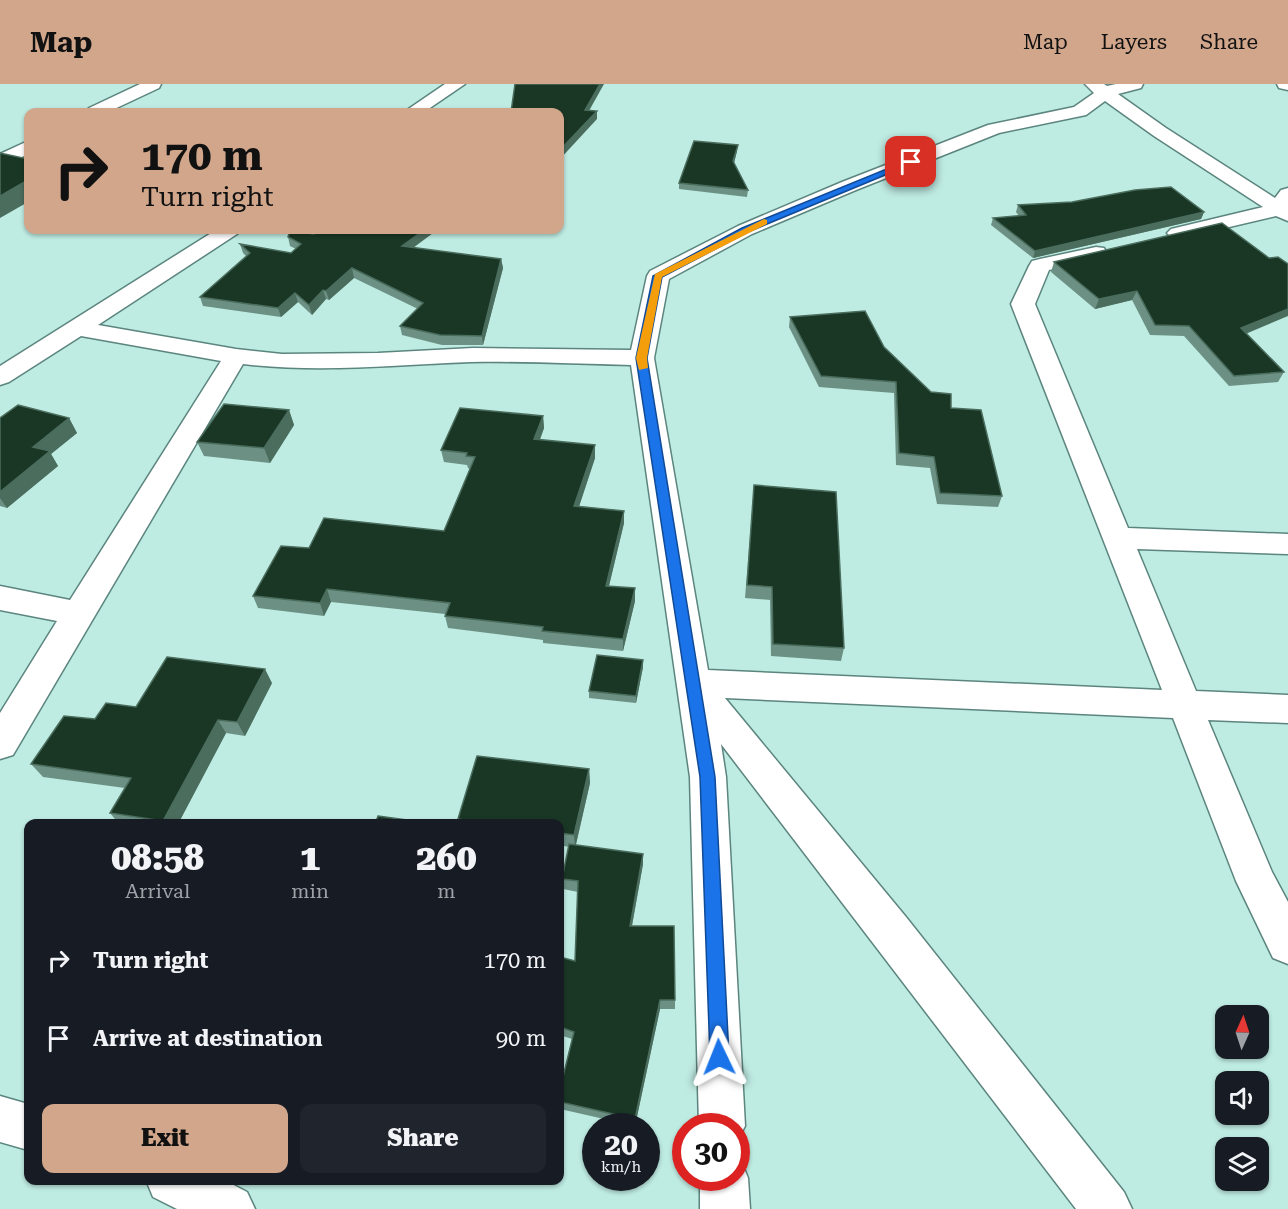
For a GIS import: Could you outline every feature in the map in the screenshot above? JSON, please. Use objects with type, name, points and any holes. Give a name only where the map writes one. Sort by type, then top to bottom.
[{"type":"street","points":[[103,108],[153,84]]},
{"type":"street","points":[[419,108],[457,84]]},
{"type":"street","points":[[721,1113],[708,777],[642,358],[658,276],[745,230],[849,186],[994,129],[1080,111],[1099,88],[1135,84]]},
{"type":"street","points":[[1099,88],[1160,132],[1285,206]]},
{"type":"street","points":[[0,162],[24,149]]},
{"type":"street","points":[[1153,239],[1285,206]]},
{"type":"street","points":[[0,377],[224,234]]},
{"type":"street","points":[[1119,247],[1040,266],[1023,304],[1256,881],[1288,944]]},
{"type":"street","points":[[76,328],[236,356],[282,361],[378,360],[473,355],[642,358]]},
{"type":"street","points":[[0,744],[236,356]]},
{"type":"street","points":[[1118,538],[1288,544]]},
{"type":"street","points":[[0,598],[78,613]]},
{"type":"street","points":[[693,683],[1288,709]]},
{"type":"street","points":[[693,683],[891,931],[1107,1209]]},
{"type":"street","points":[[0,1119],[24,1126]]},
{"type":"street","points":[[180,1185],[230,1209]]},
{"type":"street","points":[[725,1191],[726,1209]]},
{"type":"building","points":[[515,84],[600,84],[585,110],[597,111],[564,146],[564,108],[512,108]]},
{"type":"building","points":[[694,141],[738,145],[733,161],[748,190],[679,183]]},
{"type":"building","points":[[0,153],[24,158],[24,182],[0,196]]},
{"type":"building","points":[[1171,187],[1204,212],[1035,251],[993,218],[1026,215],[1018,205],[1072,202],[1135,190]]},
{"type":"building","points":[[1222,223],[1269,258],[1278,257],[1288,264],[1288,309],[1241,328],[1284,372],[1234,376],[1189,326],[1155,325],[1137,291],[1099,299],[1054,262]]},
{"type":"building","points":[[289,234],[418,234],[402,246],[501,259],[482,336],[440,335],[400,326],[423,303],[352,268],[326,291],[323,290],[309,305],[295,293],[278,308],[200,297],[250,253],[240,244],[291,253],[301,244],[288,237]]},
{"type":"building","points":[[865,311],[884,347],[931,392],[951,394],[951,408],[981,410],[1002,496],[940,493],[934,457],[899,453],[896,382],[821,376],[790,317]]},
{"type":"building","points":[[224,404],[289,410],[264,448],[197,442]]},
{"type":"building","points":[[18,405],[69,418],[33,447],[50,451],[0,492],[0,418]]},
{"type":"building","points":[[460,408],[543,416],[534,439],[595,445],[574,506],[624,511],[606,586],[635,588],[623,639],[542,631],[543,627],[445,616],[450,603],[327,589],[320,603],[253,596],[281,546],[309,548],[324,518],[444,531],[475,457],[466,456],[467,453],[441,450]]},
{"type":"building","points":[[754,485],[836,492],[844,648],[773,644],[772,587],[747,585]]},
{"type":"building","points":[[597,655],[643,660],[636,696],[589,691]]},
{"type":"building","points":[[167,657],[265,669],[237,722],[218,720],[164,819],[110,813],[131,778],[31,764],[64,716],[95,719],[106,703],[136,707]]},
{"type":"building","points":[[477,756],[589,769],[574,835],[564,834],[564,819],[458,819]]},
{"type":"building","points":[[378,816],[400,819],[377,819]]},
{"type":"building","points":[[569,844],[643,854],[630,926],[674,926],[675,1000],[660,1000],[636,1113],[609,1113],[564,1103],[564,1073],[574,1032],[564,1028],[564,958],[575,961],[578,881],[564,879]]},
{"type":"slow traffic","points":[[643,368],[642,358],[658,276],[764,222]]},
{"type":"route","points":[[719,1057],[708,777],[642,358],[658,276],[745,230],[911,162]]}]
